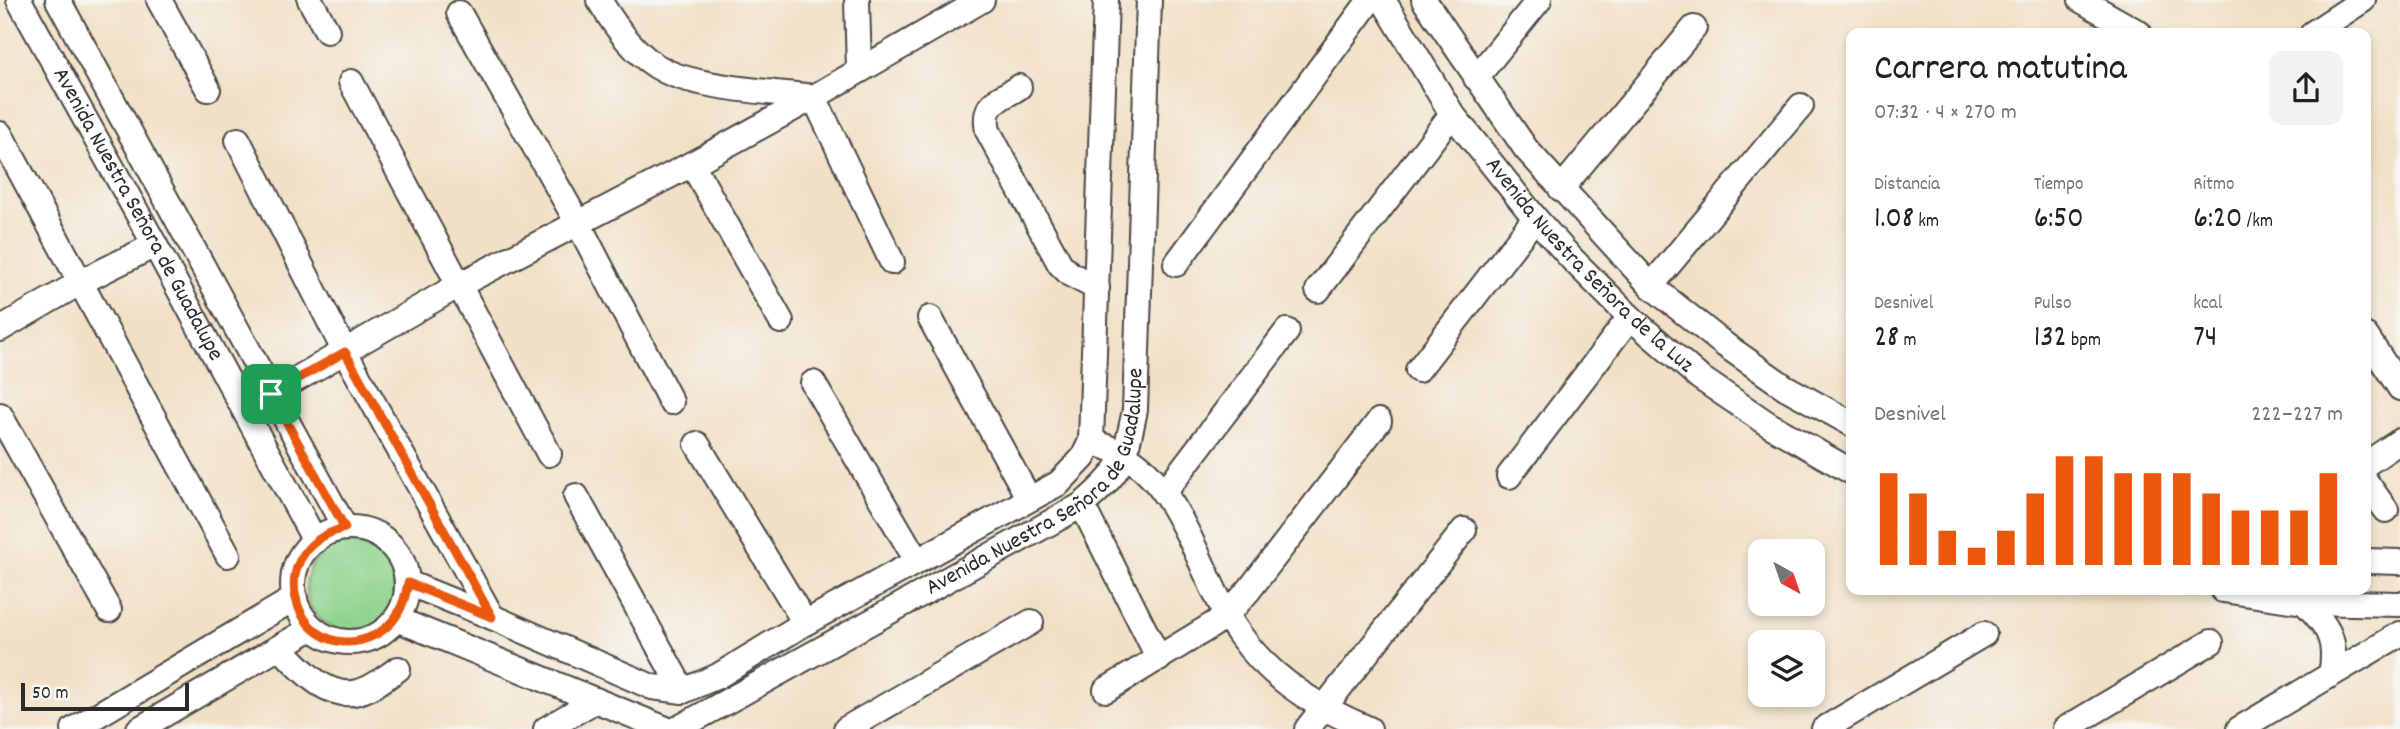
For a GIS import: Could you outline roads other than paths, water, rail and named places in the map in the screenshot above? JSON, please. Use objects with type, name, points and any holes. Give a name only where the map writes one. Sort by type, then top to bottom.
[{"type":"street","name":"Avenida Nuestra Señora de Guadalupe","points":[[19,0],[315,541]]},
{"type":"street","name":"Avenida Nuestra Señora de Guadalupe","points":[[58,0],[345,528]]},
{"type":"street","points":[[159,0],[208,89]]},
{"type":"street","points":[[310,0],[327,31]]},
{"type":"street","points":[[599,0],[622,35],[664,71],[693,80],[814,97]]},
{"type":"street","points":[[857,0],[859,69]]},
{"type":"street","points":[[271,394],[459,285],[692,164],[982,0]]},
{"type":"street","name":"Avenida Nuestra Señora de Guadalupe","points":[[683,691],[718,676],[804,623],[1059,483],[1083,458],[1091,441],[1106,0]]},
{"type":"street","name":"Avenida Nuestra Señora de Guadalupe","points":[[677,729],[1082,505],[1117,471],[1125,455],[1135,410],[1149,0]]},
{"type":"street","points":[[1176,264],[1370,0]]},
{"type":"street","name":"Avenida Nuestra Señora de la Luz","points":[[1383,0],[1452,114],[1535,218],[1571,258],[1630,317],[1699,377],[1768,424],[1846,469]]},
{"type":"street","name":"Avenida Nuestra Señora de la Luz","points":[[1424,0],[1526,149],[1651,286],[1725,345],[1785,387],[1846,421]]},
{"type":"street","points":[[1476,78],[1539,0]]},
{"type":"street","points":[[2081,0],[2130,28]]},
{"type":"street","points":[[2321,28],[2363,0]]},
{"type":"street","points":[[460,13],[578,223],[671,402]]},
{"type":"street","points":[[1561,189],[1694,28]]},
{"type":"street","points":[[351,82],[549,454]]},
{"type":"street","points":[[1019,88],[991,105],[986,113],[988,131],[1060,264],[1070,274],[1097,288]]},
{"type":"street","points":[[814,97],[892,261]]},
{"type":"street","points":[[1651,286],[1801,106]]},
{"type":"street","points":[[1318,290],[1452,114]]},
{"type":"street","points":[[0,134],[228,555]]},
{"type":"street","points":[[238,140],[345,352],[492,617]]},
{"type":"street","points":[[692,164],[781,321]]},
{"type":"street","points":[[1418,369],[1535,218]]},
{"type":"street","points":[[0,329],[81,282],[155,245]]},
{"type":"street","points":[[1509,476],[1630,317]]},
{"type":"street","points":[[930,318],[1029,499]]},
{"type":"street","points":[[1164,493],[1287,331]]},
{"type":"street","points":[[2371,344],[2400,388]]},
{"type":"street","points":[[813,383],[917,561]]},
{"type":"street","points":[[0,415],[109,610]]},
{"type":"street","points":[[1106,690],[1227,615],[1379,421]]},
{"type":"street","points":[[1091,441],[1125,455],[1148,474],[1164,493],[1227,615],[1239,635],[1264,662],[1281,678],[1325,709],[1368,729]]},
{"type":"street","points":[[2371,461],[2400,441]]},
{"type":"street","points":[[697,444],[804,623]]},
{"type":"street","points":[[2371,489],[2386,510]]},
{"type":"street","points":[[576,496],[683,691]]},
{"type":"street","points":[[1082,505],[1159,659]]},
{"type":"street","points":[[345,528],[364,529],[381,536],[395,548],[404,565],[408,583],[405,602],[396,619],[382,631],[365,639],[347,642],[328,638],[312,628],[301,615],[293,582],[296,566],[304,552],[324,535],[345,528]]},
{"type":"street","points":[[1307,729],[1464,530]]},
{"type":"street","points":[[2371,561],[2400,562]]},
{"type":"street","points":[[408,583],[652,687],[683,691]]},
{"type":"street","points":[[2257,595],[2304,602],[2400,604]]},
{"type":"street","points":[[74,729],[295,598]]},
{"type":"street","points":[[2304,602],[2320,618],[2331,636],[2335,656],[2331,674]]},
{"type":"street","points":[[396,619],[666,729]]},
{"type":"street","points":[[846,729],[1031,622]]},
{"type":"street","points":[[139,729],[312,628]]},
{"type":"street","points":[[1824,729],[1984,634]]},
{"type":"street","points":[[2239,729],[2400,634]]},
{"type":"street","points":[[2065,729],[2211,642]]},
{"type":"street","points":[[281,647],[309,676],[324,687],[343,695],[364,691],[398,669]]},
{"type":"street","points":[[546,729],[596,700]]}]
